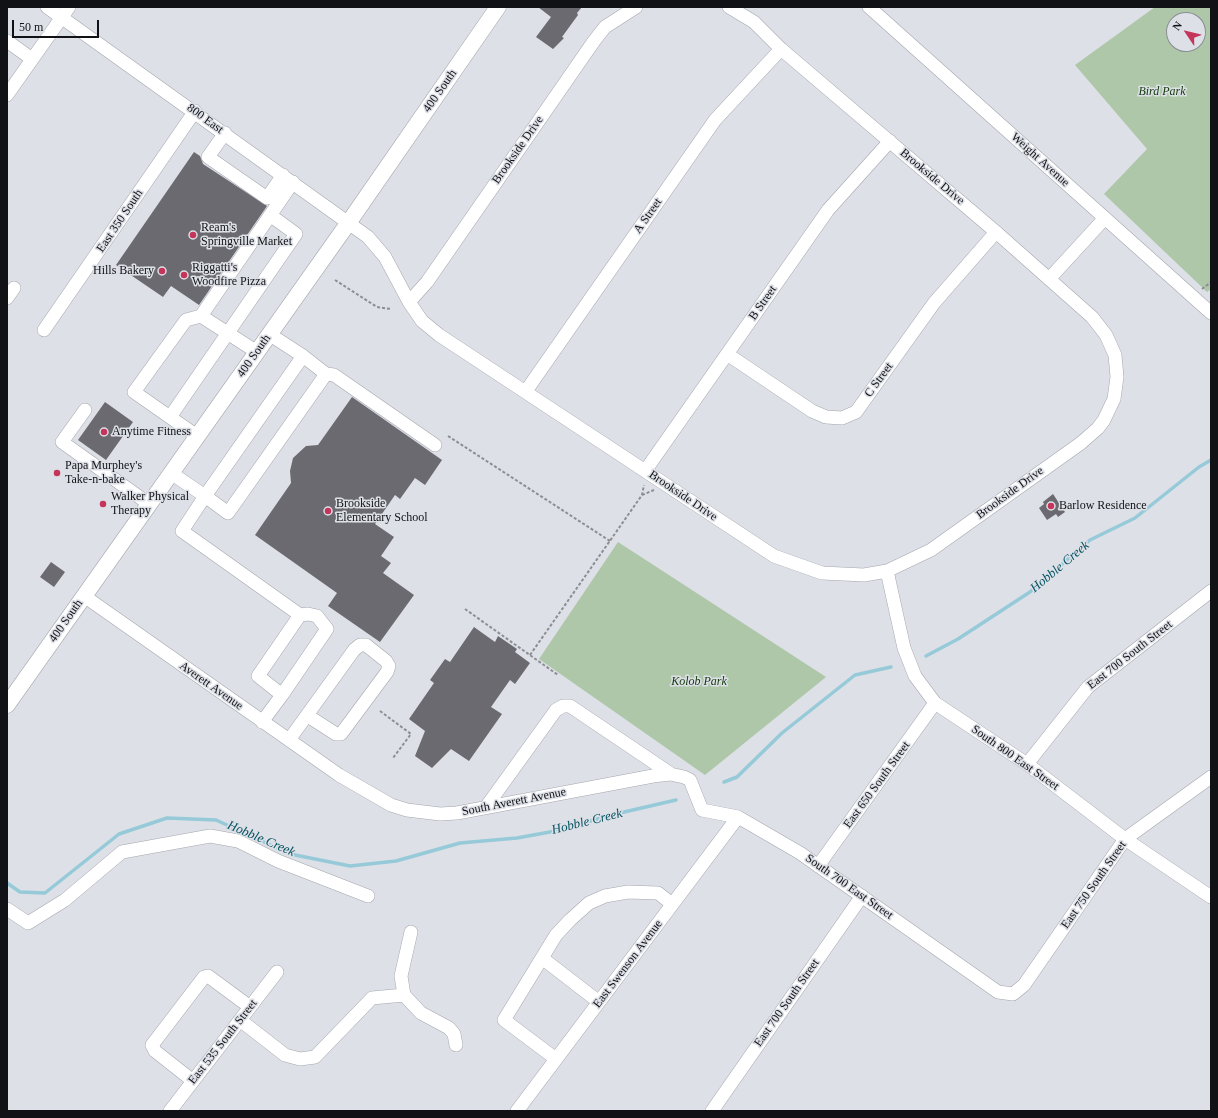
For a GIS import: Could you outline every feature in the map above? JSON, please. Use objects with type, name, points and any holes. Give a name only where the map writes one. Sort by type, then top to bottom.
[{"type":"main road","name":"400 South","points":[[7,705],[349,222],[498,7]]},
{"type":"street","points":[[7,95],[65,12],[47,7]]},
{"type":"street","name":"Brookside Drive","points":[[409,302],[427,282],[594,41],[605,27],[636,7]]},
{"type":"street","name":"Brookside Drive","points":[[349,222],[368,237],[385,257],[409,302],[422,321],[439,335],[526,391],[645,477],[774,556],[822,572],[864,574],[887,571],[931,550],[1080,443],[1098,428],[1104,420],[1114,399],[1117,377],[1116,361],[1111,345],[1106,335],[1092,318],[996,232],[781,49],[754,22],[729,7]]},
{"type":"street","name":"Weight Avenue","points":[[869,7],[1211,313]]},
{"type":"street","name":"800 East","points":[[65,12],[195,112],[349,222]]},
{"type":"street","points":[[7,41],[32,59]]},
{"type":"street","name":"A Street","points":[[526,391],[715,120],[781,49]]},
{"type":"street","name":"East 350 South","points":[[44,330],[195,112]]},
{"type":"street","points":[[225,133],[208,157],[267,198],[288,178]]},
{"type":"street","name":"B Street","points":[[645,477],[828,210],[890,142]]},
{"type":"street","points":[[197,436],[134,392],[186,320],[201,316],[270,215],[288,178]]},
{"type":"street","points":[[170,417],[296,234],[270,215]]},
{"type":"street","points":[[1049,279],[1105,218]]},
{"type":"street","name":"C Street","points":[[728,354],[812,411],[826,418],[842,418],[856,412],[934,303],[996,232]]},
{"type":"street","points":[[201,316],[257,352]]},
{"type":"street","points":[[270,334],[303,356],[326,374],[334,375],[435,445]]},
{"type":"street","points":[[262,722],[327,629],[317,616],[308,614],[300,615],[182,531],[303,356]]},
{"type":"street","points":[[171,473],[228,513],[326,374]]},
{"type":"street","points":[[85,410],[62,442],[149,504]]},
{"type":"street","name":"South 800 East Street","points":[[887,571],[904,648],[915,676],[935,703],[1027,764],[1125,839],[1211,897]]},
{"type":"street","name":"East 700 South Street","points":[[1027,764],[1088,687],[1211,591]]},
{"type":"street","name":"Averett Avenue","points":[[84,596],[339,775]]},
{"type":"street","points":[[282,695],[258,676],[300,615]]},
{"type":"street","points":[[289,740],[308,716],[354,650],[360,645],[366,645],[386,661],[389,666],[387,672],[345,731],[341,734],[336,734],[308,716]]},
{"type":"street","name":"East 650 South Street","points":[[818,866],[935,703]]},
{"type":"street","points":[[486,807],[556,710],[563,706],[570,706],[671,774]]},
{"type":"street","name":"South Averett Avenue","points":[[339,775],[391,805],[407,810],[440,814],[653,776],[671,774],[690,780],[691,785]]},
{"type":"street","name":"East 750 South Street","points":[[1013,994],[1024,985],[1125,839],[1211,777]]},
{"type":"street","name":"South 700 East Street","points":[[691,785],[702,810],[738,817],[818,866],[998,992],[1013,994]]},
{"type":"street","name":"East Swenson Avenue","points":[[517,1111],[738,817]]},
{"type":"street","points":[[7,909],[28,923],[65,900],[122,852],[210,836],[238,841],[278,861],[368,896]]},
{"type":"street","points":[[556,1059],[504,1020],[556,935],[589,903],[605,896],[628,892],[658,893],[672,904]]},
{"type":"street","name":"East 700 South Street","points":[[712,1111],[862,896]]},
{"type":"street","points":[[411,932],[401,976],[404,995],[421,1013],[449,1028],[454,1034],[456,1045]]},
{"type":"street","points":[[542,958],[599,1002]]},
{"type":"street","name":"East 535 South Street","points":[[170,1111],[277,972]]},
{"type":"street","points":[[194,1081],[155,1051],[152,1045],[204,977],[208,976],[250,1008]]},
{"type":"street","points":[[240,1020],[285,1055],[300,1059],[315,1057],[372,998],[404,995]]},
{"type":"path","points":[[335,280],[377,308],[391,309]]},
{"type":"path","points":[[1202,288],[1211,282]]},
{"type":"path","points":[[448,436],[610,541]]},
{"type":"path","points":[[530,655],[642,495],[645,477]]},
{"type":"path","points":[[642,495],[655,490]]},
{"type":"path","points":[[465,610],[558,675]]},
{"type":"path","points":[[380,712],[411,734],[393,758]]},
{"type":"green space","name":"Bird Park","points":[[1155,7],[1211,7],[1211,289],[1207,292],[1104,194],[1147,149],[1075,65]]},
{"type":"green space","name":"Kolob Park","points":[[618,542],[826,677],[705,775],[539,659]]},
{"type":"building","points":[[538,7],[582,7],[562,37],[564,38],[553,49],[536,37],[551,17]]},
{"type":"building","name":"Ream's Springville Market","points":[[194,152],[200,156],[203,164],[267,206],[199,305],[171,286],[163,297],[116,265]]},
{"type":"building","name":"Brookside Elementary School","points":[[352,397],[442,460],[425,485],[415,478],[400,499],[395,495],[375,524],[394,537],[381,556],[391,563],[383,573],[414,595],[380,642],[328,606],[337,593],[255,535],[291,483],[290,471],[293,458],[306,446],[318,445]]},
{"type":"building","points":[[105,402],[133,422],[106,460],[78,440]]},
{"type":"building","name":"Barlow Residence","points":[[1053,494],[1065,512],[1058,517],[1056,514],[1047,520],[1039,508],[1044,504],[1043,502]]},
{"type":"building","points":[[51,562],[65,572],[54,587],[40,577]]},
{"type":"building","points":[[474,627],[495,642],[498,636],[517,649],[515,652],[530,663],[515,684],[510,680],[491,707],[502,714],[469,761],[451,749],[432,768],[415,756],[425,731],[409,719],[434,683],[430,680],[445,659],[450,662]]},
{"type":"waterway","name":"Hobble Creek","points":[[926,656],[958,639],[1030,592],[1090,540],[1135,518],[1199,467],[1211,460]]},
{"type":"waterway","name":"Hobble Creek","points":[[724,782],[737,777],[782,733],[855,675],[891,667]]},
{"type":"waterway","name":"Hobble Creek","points":[[7,883],[20,892],[45,893],[119,834],[167,818],[216,820],[290,854],[350,866],[396,861],[460,843],[517,838],[561,830],[607,816],[676,800]]},
{"type":"place","name":"Ream's Springville Market","points":[[193,235]]},
{"type":"place","name":"Hills Bakery","points":[[162,271]]},
{"type":"place","name":"Riggatti's Woodfire Pizza","points":[[184,275]]},
{"type":"place","name":"Anytime Fitness","points":[[104,432]]},
{"type":"place","name":"Papa Murphey's Take-n-bake","points":[[57,473]]},
{"type":"place","name":"Walker Physical Therapy","points":[[103,504]]},
{"type":"place","name":"Barlow Residence","points":[[1051,506]]},
{"type":"place","name":"Brookside Elementary School","points":[[328,511]]}]
